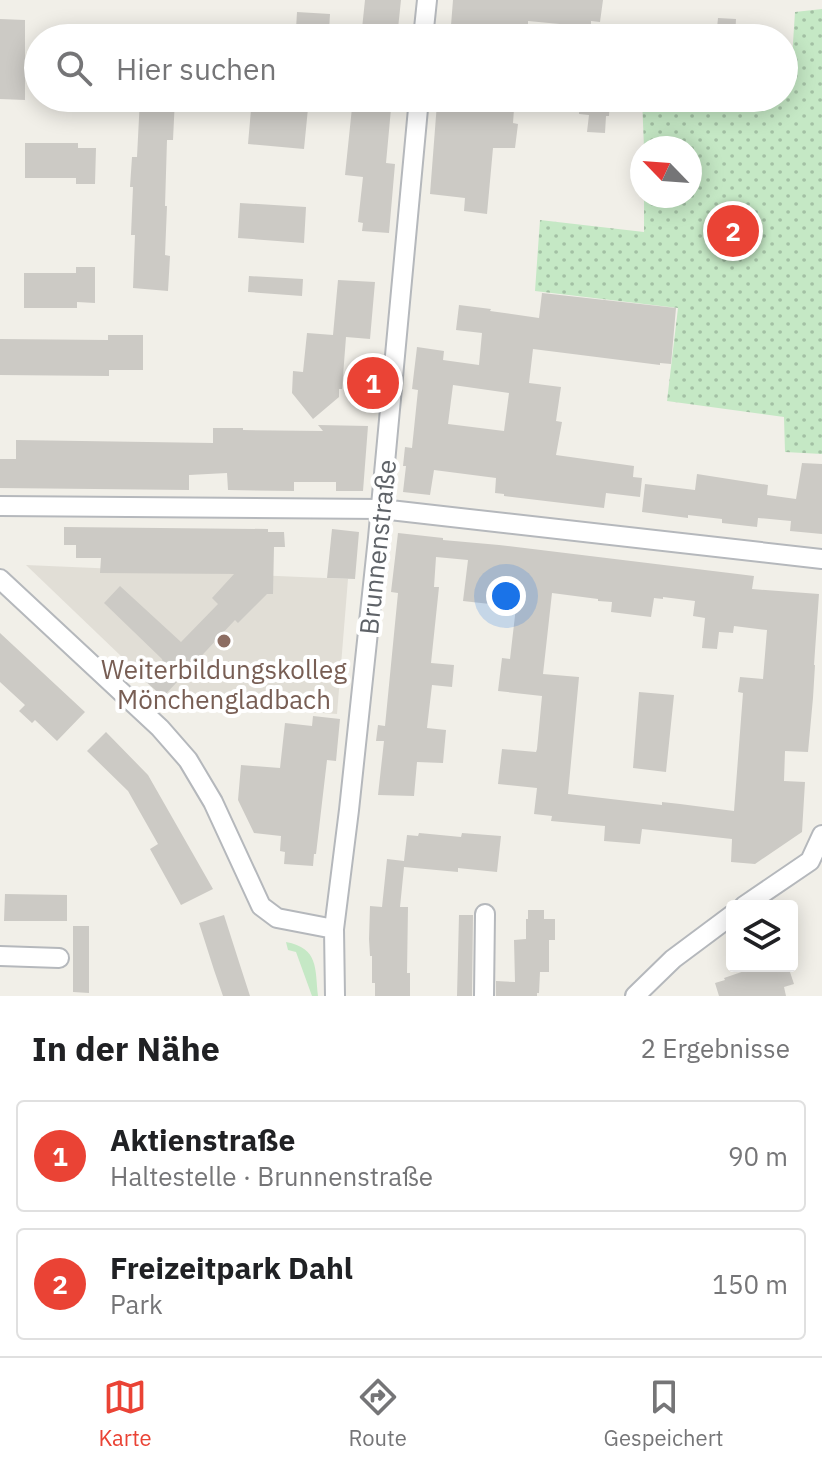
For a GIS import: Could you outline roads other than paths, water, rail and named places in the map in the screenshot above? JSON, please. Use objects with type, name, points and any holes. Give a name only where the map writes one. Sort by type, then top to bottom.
[{"type":"street","points":[[424,24],[427,0]]},
{"type":"street","name":"Brunnenstraße","points":[[335,996],[334,929],[381,509],[418,112]]},
{"type":"street","points":[[0,506],[381,509],[822,559]]},
{"type":"street","points":[[0,579],[160,728],[188,760],[213,802],[261,906],[277,918],[334,929]]},
{"type":"street","points":[[753,900],[810,861],[822,835]]},
{"type":"street","points":[[484,996],[485,914]]},
{"type":"street","points":[[635,996],[673,959],[726,919]]},
{"type":"street","points":[[0,956],[59,958]]},
{"type":"place","name":"Freizeitpark Dahl","points":[[733,231]]},
{"type":"place","name":"Aktienstraße","points":[[373,383]]},
{"type":"place","name":"Weiterbildungskolleg Mönchengladbach","points":[[224,641]]}]
